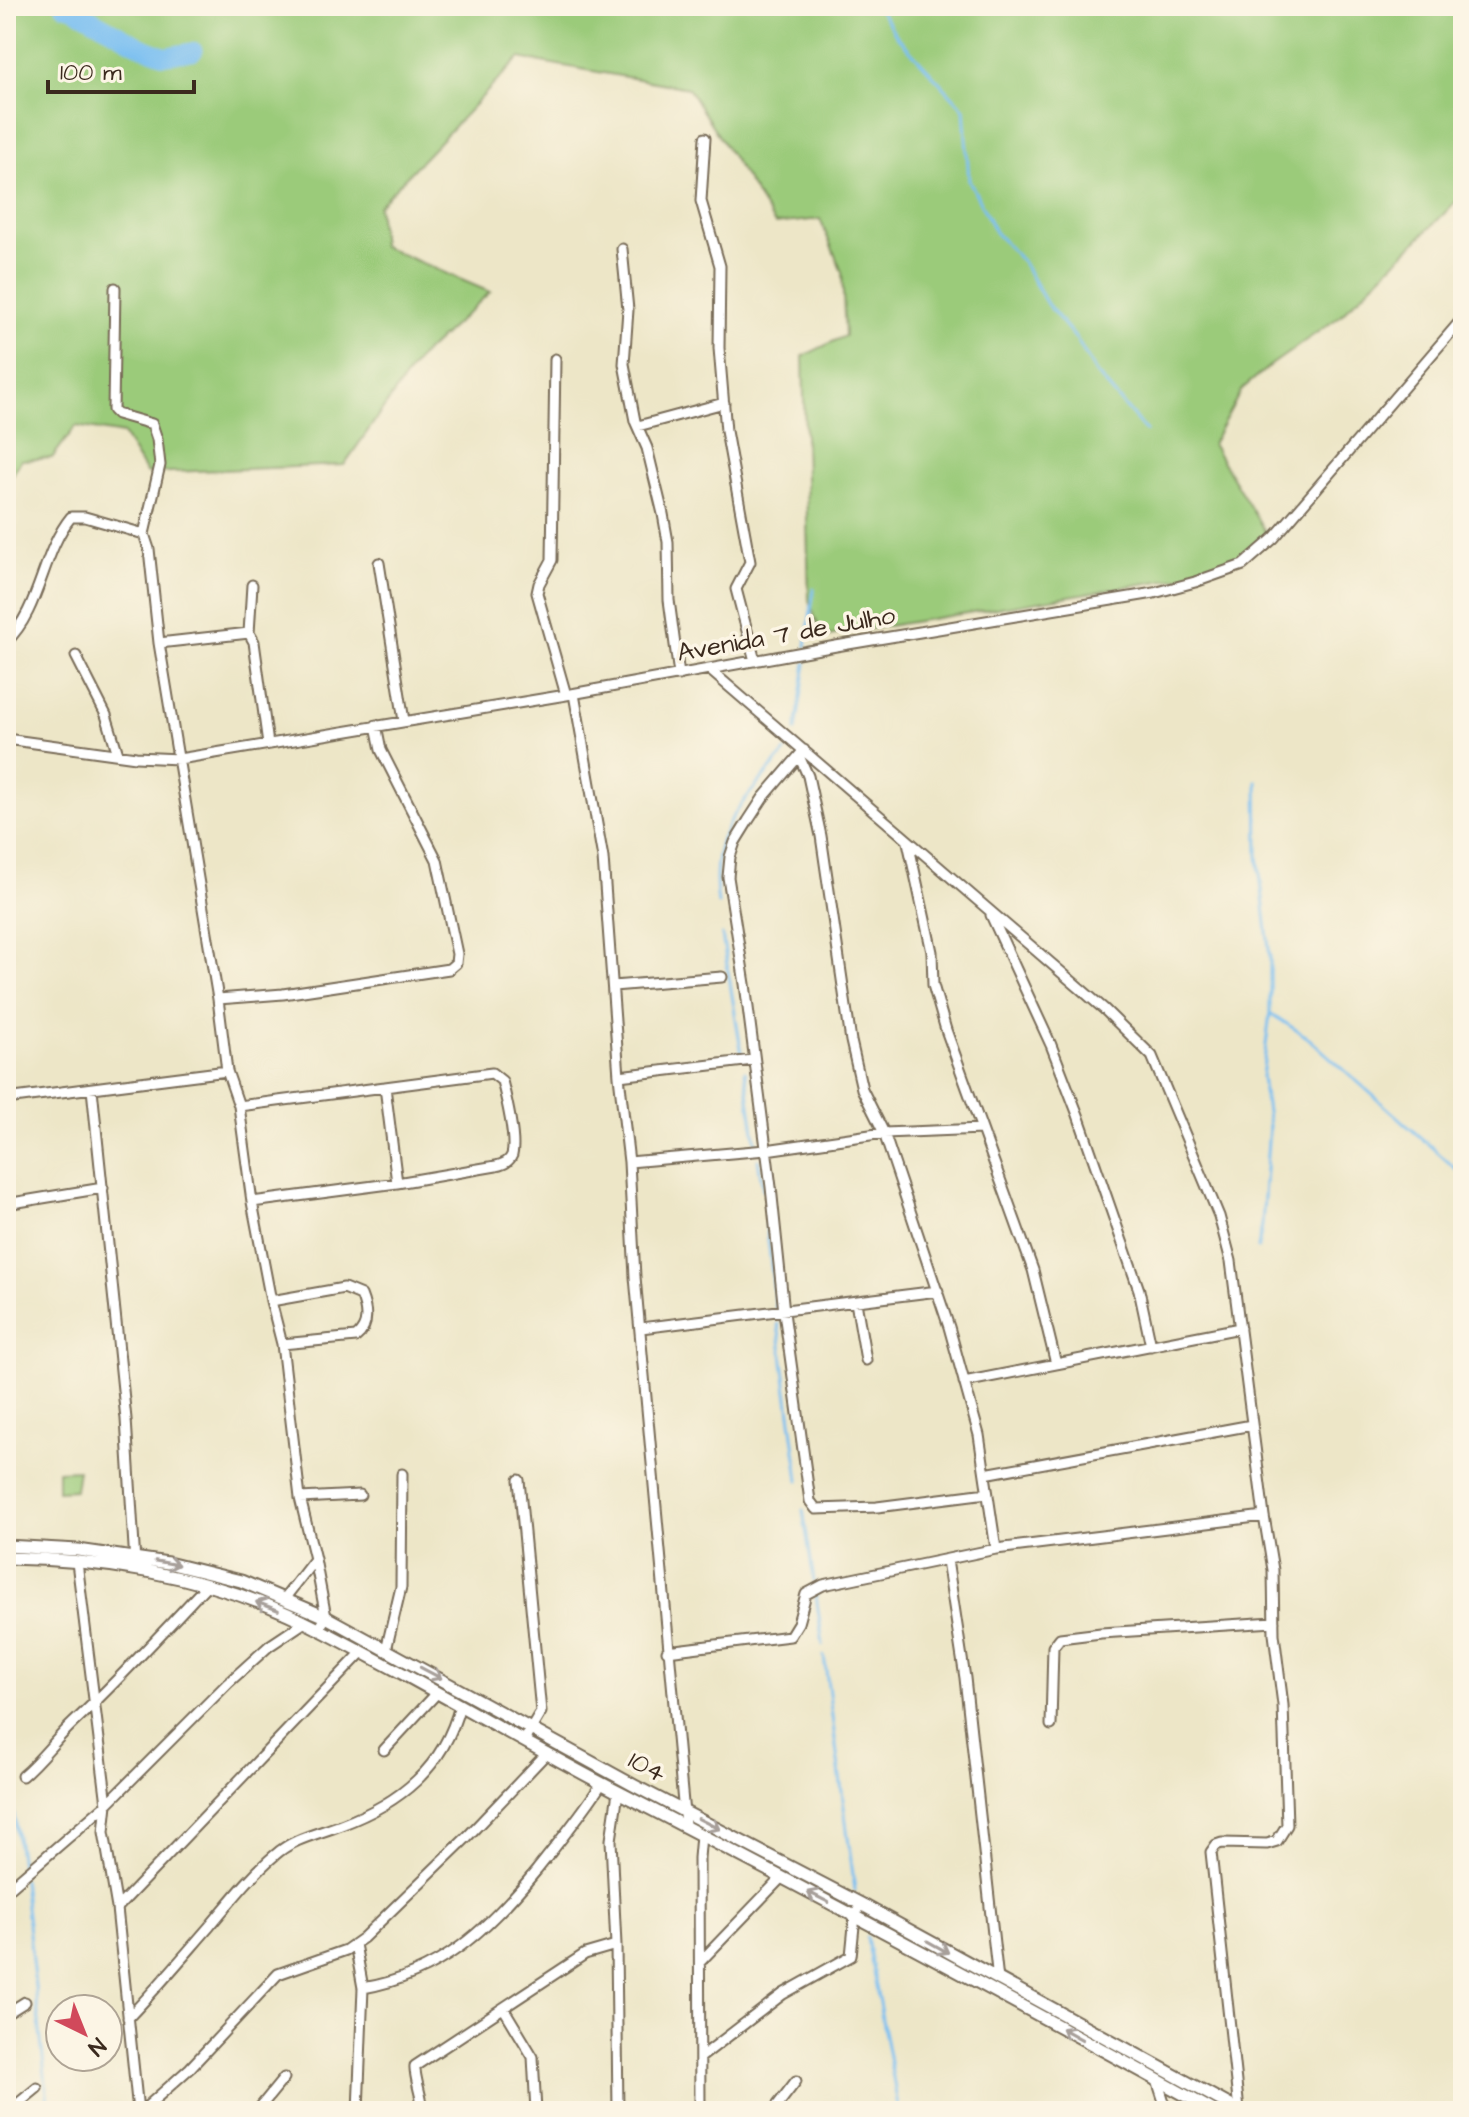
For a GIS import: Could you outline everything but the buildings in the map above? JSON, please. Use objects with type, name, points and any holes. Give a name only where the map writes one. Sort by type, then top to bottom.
[{"type":"street","points":[[705,138],[701,201],[720,266],[719,348],[726,431],[750,562],[736,585],[737,598],[755,661]]},
{"type":"street","points":[[622,249],[628,310],[624,364],[668,542],[669,600],[679,675]]},
{"type":"street","points":[[115,288],[113,410],[117,414],[152,424],[160,457],[144,534],[149,549],[159,643],[218,999],[227,1071],[239,1106],[252,1202],[282,1344],[300,1498],[326,1617],[319,1629]]},
{"type":"street","name":"Avenida 7 de Julho","points":[[6,739],[179,759],[1154,593],[1195,582],[1243,565],[1274,538],[1463,318]]},
{"type":"street","points":[[555,359],[552,560],[537,593],[570,694],[603,858],[619,1076],[629,1162],[635,1277],[681,1810],[685,1825]]},
{"type":"street","points":[[638,426],[724,403]]},
{"type":"street","points":[[6,642],[28,612],[45,568],[71,517],[85,517],[144,534]]},
{"type":"street","points":[[379,563],[404,721]]},
{"type":"street","points":[[252,585],[249,633],[254,642],[268,744]]},
{"type":"street","points":[[159,643],[249,633]]},
{"type":"street","points":[[76,656],[106,715],[118,754]]},
{"type":"street","points":[[710,670],[802,753],[1104,1009],[1152,1056],[1219,1216],[1231,1261],[1273,1570],[1274,1622],[1283,1705],[1287,1825],[1277,1841],[1222,1843],[1211,1852],[1239,2111]]},
{"type":"street","points":[[218,999],[283,994],[449,969],[456,963],[457,954],[440,868],[381,750],[376,725]]},
{"type":"street","points":[[802,753],[763,798],[735,842],[728,877],[745,984],[784,1312],[812,1506],[822,1509],[877,1507],[987,1493]]},
{"type":"street","points":[[802,753],[821,836],[862,1089],[884,1133],[938,1291],[979,1435],[996,1549]]},
{"type":"street","points":[[908,841],[932,952],[933,985],[946,1030],[1033,1270],[1056,1364]]},
{"type":"street","points":[[989,912],[1051,1045],[1078,1115],[1139,1290],[1151,1346]]},
{"type":"street","points":[[613,986],[722,977]]},
{"type":"street","points":[[619,1076],[753,1060]]},
{"type":"street","points":[[6,1099],[227,1071]]},
{"type":"street","points":[[239,1106],[492,1073],[498,1076],[504,1090],[513,1146],[511,1158],[504,1164],[397,1183],[252,1202]]},
{"type":"street","points":[[385,1087],[397,1183]]},
{"type":"street","points":[[92,1089],[126,1419],[135,1564]]},
{"type":"street","points":[[629,1162],[766,1150],[884,1133],[982,1129]]},
{"type":"street","points":[[6,1204],[103,1188]]},
{"type":"street","points":[[271,1301],[344,1288],[361,1295],[365,1305],[365,1325],[356,1337],[282,1344]]},
{"type":"street","points":[[641,1328],[938,1291]]},
{"type":"street","points":[[856,1302],[866,1360]]},
{"type":"street","points":[[964,1382],[1240,1328]]},
{"type":"street","points":[[985,1474],[1252,1425]]},
{"type":"street","points":[[386,1650],[401,1587],[402,1474]]},
{"type":"street","points":[[519,1480],[541,1712],[525,1739]]},
{"type":"street","points":[[300,1498],[360,1495]]},
{"type":"street","points":[[667,1651],[790,1636],[798,1623],[804,1598],[810,1590],[823,1585],[996,1549],[1264,1516]]},
{"type":"street","name":"104","points":[[6,1546],[78,1550],[135,1564],[204,1571],[241,1581],[326,1617],[1239,2111]]},
{"type":"street","points":[[6,1558],[135,1564],[261,1604],[305,1622],[1214,2111]]},
{"type":"street","points":[[284,1599],[315,1559]]},
{"type":"street","points":[[947,1560],[965,1678],[998,1980]]},
{"type":"street","points":[[77,1562],[107,1804],[104,1832],[117,1908],[140,2111]]},
{"type":"street","points":[[22,1776],[41,1760],[206,1586]]},
{"type":"street","points":[[6,1891],[107,1804],[269,1646],[305,1622]]},
{"type":"street","points":[[1051,1725],[1053,1647],[1060,1638],[1274,1622]]},
{"type":"street","points":[[117,1908],[362,1652]]},
{"type":"street","points":[[384,1750],[437,1693]]},
{"type":"street","points":[[128,2018],[277,1853],[291,1842],[342,1825],[390,1804],[402,1793],[445,1747],[460,1705]]},
{"type":"street","points":[[140,2111],[190,2068],[278,1974],[355,1944],[404,1900],[547,1753]]},
{"type":"street","points":[[363,1988],[389,1984],[413,1974],[467,1943],[503,1911],[582,1813],[602,1783]]},
{"type":"street","points":[[618,1792],[611,1840],[618,2111]]},
{"type":"street","points":[[700,2111],[701,1835]]},
{"type":"street","points":[[700,1962],[781,1878]]},
{"type":"street","points":[[701,2057],[783,1994],[849,1958],[854,1947],[855,1916],[861,1904]]},
{"type":"street","points":[[355,1944],[363,1988],[358,2111]]},
{"type":"street","points":[[423,2111],[415,2066],[585,1954],[616,1945]]},
{"type":"street","points":[[6,2014],[25,2002]]},
{"type":"street","points":[[504,2009],[533,2057],[536,2111]]},
{"type":"street","points":[[1113,2057],[1119,2045]]},
{"type":"street","points":[[257,2111],[284,2078]]},
{"type":"street","points":[[1157,2080],[1167,2111]]},
{"type":"street","points":[[773,2111],[796,2081]]},
{"type":"street","points":[[9,2111],[37,2088]]},
{"type":"green space","points":[[6,6],[1463,6],[1463,195],[1339,317],[1242,389],[1212,444],[1266,533],[1239,558],[1184,577],[822,637],[809,600],[803,356],[845,336],[842,272],[820,219],[775,224],[688,88],[519,58],[378,206],[382,246],[490,292],[418,359],[344,465],[146,473],[123,434],[76,426],[52,458],[21,460],[6,486]]},
{"type":"green space","points":[[78,1470],[75,1490],[58,1491],[58,1471]]},
{"type":"waterway","points":[[64,6],[165,56],[194,51]]},
{"type":"waterway","points":[[877,6],[897,36],[964,109],[969,180],[995,232],[1022,261],[1047,304],[1077,340],[1096,373],[1146,431]]},
{"type":"waterway","points":[[806,646],[814,589]]},
{"type":"waterway","points":[[796,730],[806,663]]},
{"type":"waterway","points":[[718,904],[716,878],[723,837],[742,804],[785,752]]},
{"type":"waterway","points":[[1257,781],[1258,856],[1270,957],[1270,1013],[1262,1077],[1269,1126],[1258,1248]]},
{"type":"waterway","points":[[722,935],[742,1055]]},
{"type":"waterway","points":[[1270,1013],[1307,1037],[1463,1175]]},
{"type":"waterway","points":[[745,1071],[756,1145]]},
{"type":"waterway","points":[[758,1160],[763,1189]]},
{"type":"waterway","points":[[766,1222],[776,1308]]},
{"type":"waterway","points":[[778,1324],[799,1480]]},
{"type":"waterway","points":[[803,1510],[814,1581]]},
{"type":"waterway","points":[[816,1595],[823,1645]]},
{"type":"waterway","points":[[824,1656],[855,1890]]},
{"type":"waterway","points":[[6,1758],[22,1873]]},
{"type":"waterway","points":[[23,1880],[49,2111]]},
{"type":"waterway","points":[[867,1938],[899,2111]]}]
